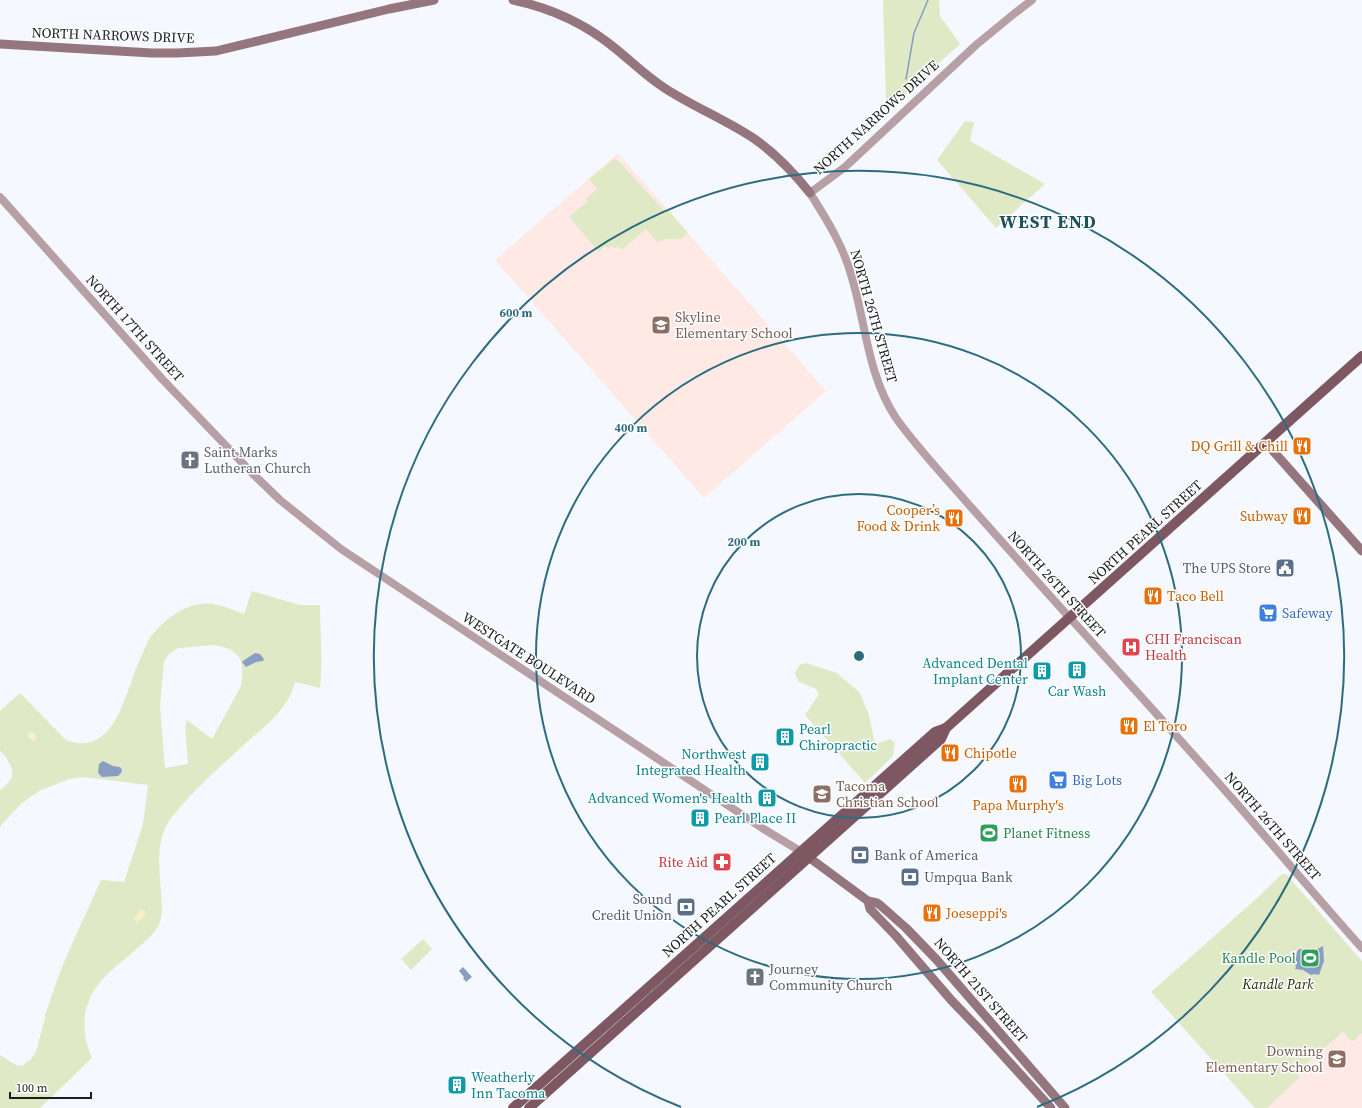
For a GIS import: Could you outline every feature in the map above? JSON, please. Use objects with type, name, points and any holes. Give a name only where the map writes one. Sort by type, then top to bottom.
[{"type":"main road","name":"NORTH NARROWS DRIVE","points":[[0,44],[152,53],[200,52],[216,50],[389,9],[434,0]]},
{"type":"main road","name":"NORTH NARROWS DRIVE","points":[[513,0],[545,8],[568,17],[590,30],[664,88],[755,140],[793,172],[810,193]]},
{"type":"main road","name":"NORTH PEARL STREET","points":[[513,1108],[804,854],[941,739],[946,728],[1362,356]]},
{"type":"main road","points":[[1266,443],[1362,551]]},
{"type":"main road","name":"NORTH PEARL STREET","points":[[529,1108],[804,854]]},
{"type":"main road","name":"NORTH 21ST STREET","points":[[804,854],[868,902],[877,903],[880,905],[906,928],[927,949],[1065,1108]]},
{"type":"main road","name":"NORTH 21ST STREET","points":[[868,902],[870,909],[896,936],[952,1001],[994,1044],[1050,1108]]},
{"type":"street","name":"NORTH NARROWS DRIVE","points":[[810,193],[849,164],[994,29],[1032,0]]},
{"type":"street","name":"NORTH 26TH STREET","points":[[810,193],[828,221],[844,254],[852,277],[873,368],[888,405],[906,431],[1069,618],[1238,805],[1362,948]]},
{"type":"street","name":"NORTH 17TH STREET","points":[[0,197],[163,380],[253,474]]},
{"type":"street","name":"WESTGATE BOULEVARD","points":[[253,474],[280,500],[341,549],[762,828],[804,854]]},
{"type":"shaded area","name":"Skyline Elementary School","points":[[618,153],[826,391],[704,498],[495,260]]},
{"type":"shaded area","name":"Downing Elementary School","points":[[1343,1032],[1352,1042],[1362,1033],[1362,1108],[1267,1108],[1298,1071]]},
{"type":"green space","points":[[883,0],[939,0],[940,16],[960,44],[896,102],[886,100]]},
{"type":"green space","points":[[965,121],[974,122],[970,141],[1045,184],[996,228],[937,160]]},
{"type":"green space","points":[[614,159],[619,161],[664,211],[668,210],[688,233],[681,239],[665,239],[658,243],[646,229],[622,250],[619,246],[615,249],[612,246],[609,248],[605,246],[599,252],[569,217],[588,201],[586,199],[597,189],[589,179]]},
{"type":"green space","points":[[252,591],[300,605],[320,605],[320,688],[295,682],[290,697],[283,707],[268,723],[199,787],[180,807],[167,825],[163,834],[159,853],[162,913],[159,925],[150,937],[102,979],[90,997],[84,1023],[86,1041],[92,1058],[40,1108],[0,1108],[0,1055],[16,1065],[22,1066],[31,1059],[36,1052],[48,1006],[60,972],[101,880],[124,882],[143,824],[148,785],[83,777],[69,779],[39,791],[22,803],[0,828],[0,790],[9,782],[12,771],[9,762],[0,750],[0,711],[20,693],[66,740],[81,743],[94,741],[104,734],[112,725],[119,713],[137,665],[149,639],[162,624],[188,607],[198,605],[208,604],[221,606],[244,614]],"holes":[[[215,645],[230,649],[239,657],[242,665],[241,686],[212,739],[187,720],[185,728],[188,764],[165,768],[160,706],[164,661],[170,653],[178,648]]]},
{"type":"green space","points":[[806,663],[837,673],[860,693],[869,715],[874,740],[878,743],[890,739],[895,742],[893,756],[865,783],[805,715],[819,694],[816,689],[798,681],[795,673],[799,665]]},
{"type":"green space","name":"Kandle Park","points":[[1282,874],[1286,874],[1362,961],[1362,1033],[1352,1042],[1343,1032],[1298,1071],[1299,1078],[1267,1108],[1255,1108],[1152,993],[1152,991]]},
{"type":"green space","points":[[423,939],[432,949],[411,970],[401,959]]},
{"type":"sand","points":[[30,731],[36,734],[36,740],[31,740],[27,735]]},
{"type":"sand","points":[[140,910],[145,910],[145,914],[142,919],[136,922],[134,918]]},
{"type":"water","points":[[255,653],[260,654],[264,659],[263,661],[256,662],[246,667],[242,662]]},
{"type":"water","points":[[103,761],[113,766],[120,767],[122,770],[121,773],[118,776],[102,777],[98,773],[99,764]]},
{"type":"water","name":"Kandle Pool","points":[[1323,946],[1324,961],[1319,975],[1311,975],[1303,970],[1295,969],[1297,952],[1299,949],[1314,951]]},
{"type":"water","points":[[463,967],[472,977],[466,982],[459,971]]},
{"type":"waterway","points":[[906,79],[914,33],[928,0]]},
{"type":"place","name":"Skyline Elementary School","points":[[661,325]]},
{"type":"place","name":"DQ Grill & Chill","points":[[1302,446]]},
{"type":"place","name":"Saint Marks Lutheran Church","points":[[190,460]]},
{"type":"place","name":"Subway","points":[[1302,516]]},
{"type":"place","name":"Cooper’s Food & Drink","points":[[954,518]]},
{"type":"place","name":"The UPS Store","points":[[1285,568]]},
{"type":"place","name":"Taco Bell","points":[[1153,596]]},
{"type":"place","name":"Safeway","points":[[1268,613]]},
{"type":"place","name":"CHI Franciscan Health","points":[[1131,647]]},
{"type":"place","name":"Car Wash","points":[[1077,670]]},
{"type":"place","name":"Advanced Dental Implant Center","points":[[1042,671]]},
{"type":"place","name":"El Toro","points":[[1129,726]]},
{"type":"place","name":"Pearl Chiropractic","points":[[785,737]]},
{"type":"place","name":"Chipotle","points":[[950,753]]},
{"type":"place","name":"Northwest Integrated Health","points":[[760,762]]},
{"type":"place","name":"Big Lots","points":[[1058,780]]},
{"type":"place","name":"Papa Murphy's","points":[[1018,784]]},
{"type":"place","name":"Tacoma Christian School","points":[[822,794]]},
{"type":"place","name":"Advanced Women's Health","points":[[767,798]]},
{"type":"place","name":"Pearl Place II","points":[[700,818]]},
{"type":"place","name":"Planet Fitness","points":[[989,833]]},
{"type":"place","name":"Bank of America","points":[[860,855]]},
{"type":"place","name":"Rite Aid","points":[[722,862]]},
{"type":"place","name":"Umpqua Bank","points":[[910,877]]},
{"type":"place","name":"Sound Credit Union","points":[[686,907]]},
{"type":"place","name":"Joeseppi's","points":[[932,913]]},
{"type":"place","name":"Kandle Pool","points":[[1310,958]]},
{"type":"place","name":"Journey Community Church","points":[[755,977]]},
{"type":"place","name":"Downing Elementary School","points":[[1337,1059]]},
{"type":"place","name":"Weatherly Inn Tacoma","points":[[457,1085]]},
{"type":"district","name":"WEST END","points":[[1048,222]]}]
